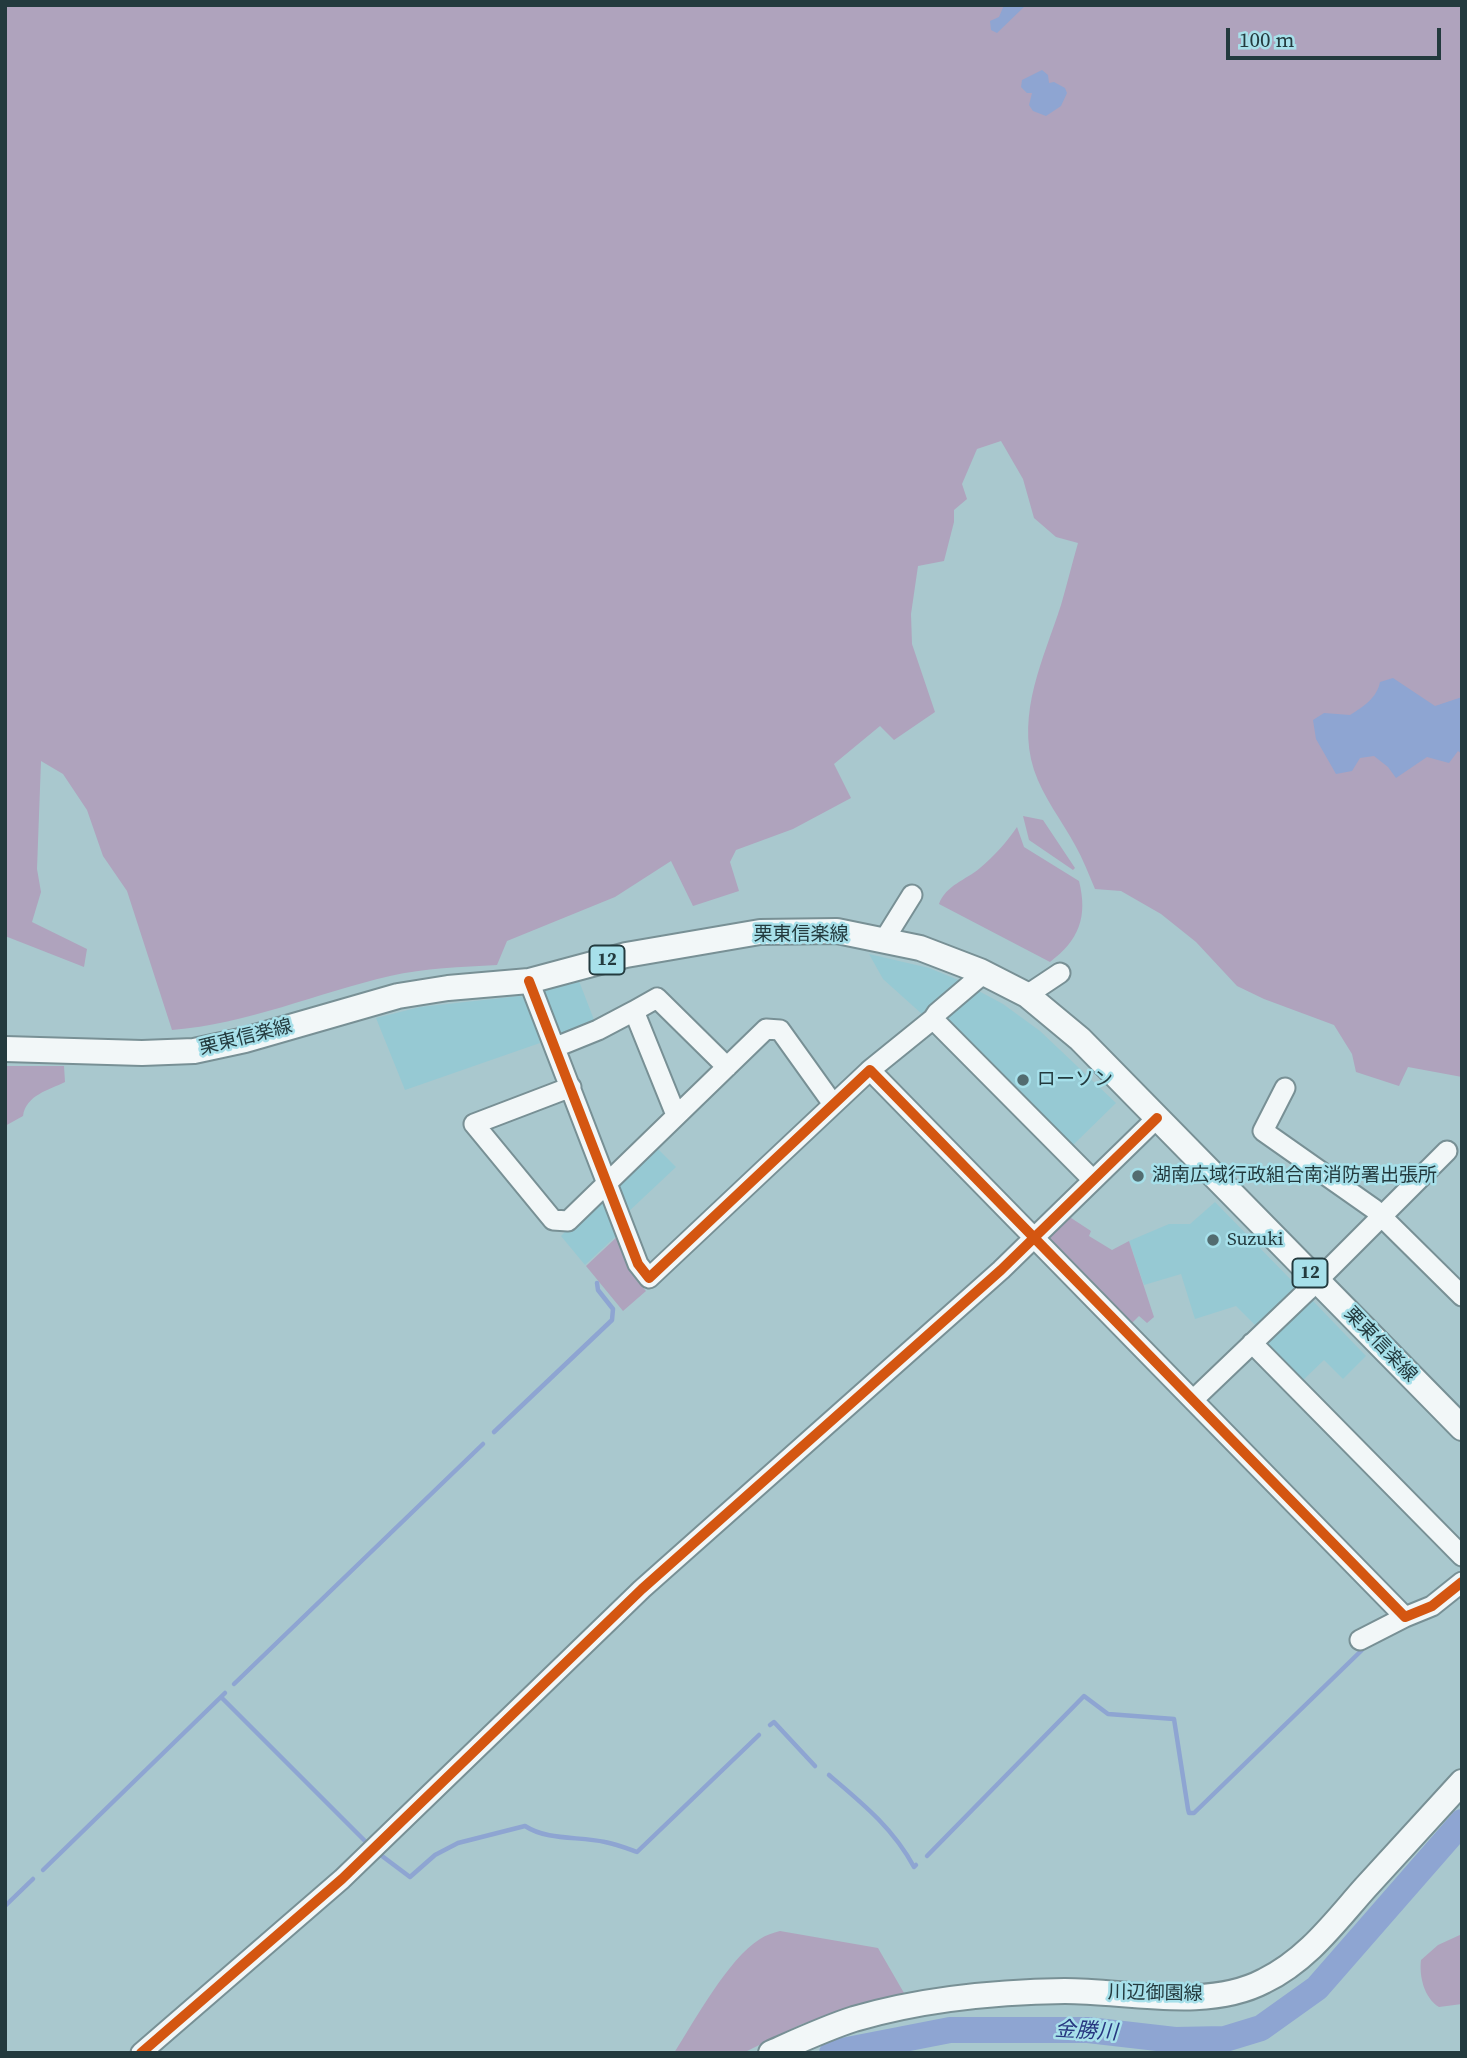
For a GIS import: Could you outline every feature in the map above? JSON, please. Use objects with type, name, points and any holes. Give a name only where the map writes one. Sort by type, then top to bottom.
[{"type":"main road","name":"栗東信楽線","points":[[5,1049],[142,1053],[194,1051],[244,1040],[398,996],[448,988],[529,981],[626,955],[760,932],[836,932],[920,948],[984,973],[1027,995],[1080,1039],[1462,1428]]},
{"type":"main road","name":"川辺御園線","points":[[771,2053],[855,2019],[942,2000],[994,1994],[1066,1991],[1177,1997],[1229,1993],[1262,1983],[1293,1965],[1327,1933],[1462,1782]]},
{"type":"street","points":[[884,940],[912,895]]},
{"type":"street","points":[[529,981],[638,1264],[649,1278],[870,1070],[984,973]]},
{"type":"street","points":[[1027,995],[1060,973]]},
{"type":"street","points":[[556,1047],[598,1030],[657,998],[727,1067]]},
{"type":"street","points":[[634,1011],[677,1115]]},
{"type":"street","points":[[933,1019],[1093,1180]]},
{"type":"street","points":[[571,1087],[474,1124],[553,1220],[568,1221],[766,1030],[780,1030],[833,1104]]},
{"type":"street","points":[[870,1070],[1405,1617]]},
{"type":"street","points":[[1285,1088],[1263,1131],[1382,1217],[1462,1296]]},
{"type":"street","points":[[141,2053],[342,1880],[642,1589],[1035,1238],[1157,1118]]},
{"type":"street","points":[[1193,1401],[1447,1151]]},
{"type":"street","points":[[1252,1343],[1462,1556]]},
{"type":"street","points":[[1360,1640],[1432,1606],[1462,1582]]},
{"type":"shaded area","points":[[5,5],[1462,5],[1462,1077],[1408,1067],[1399,1086],[1356,1072],[1352,1054],[1334,1025],[1237,986],[1196,942],[1161,914],[1121,891],[1095,889],[1078,850],[1038,780],[1029,749],[1028,728],[1034,686],[1078,543],[1056,537],[1034,518],[1023,479],[1001,441],[977,449],[962,484],[967,499],[954,510],[954,522],[944,561],[918,566],[911,614],[912,644],[935,712],[894,740],[880,726],[834,764],[851,798],[793,829],[736,850],[730,862],[739,891],[693,906],[671,861],[615,897],[507,941],[497,965],[403,973],[255,1015],[172,1030],[127,891],[103,856],[87,810],[63,774],[41,761],[37,869],[41,892],[32,922],[87,949],[84,967],[5,936]]},
{"type":"shaded area","points":[[1004,5],[1026,5],[997,33],[991,30],[990,21],[999,17]]},
{"type":"shaded area","points":[[1042,70],[1048,75],[1049,83],[1054,82],[1065,88],[1067,93],[1061,106],[1046,116],[1033,111],[1029,105],[1032,93],[1027,93],[1021,87],[1022,80]]},
{"type":"shaded area","points":[[1393,678],[1435,706],[1462,697],[1462,754],[1458,751],[1449,763],[1427,757],[1396,778],[1388,767],[1374,756],[1360,758],[1352,771],[1336,774],[1316,739],[1313,720],[1324,713],[1350,715],[1373,697],[1380,682]]},
{"type":"shaded area","points":[[1023,816],[1043,820],[1075,868],[1073,870],[1029,840]]},
{"type":"shaded area","points":[[1017,827],[1024,847],[1079,881],[1082,906],[1079,927],[1068,945],[1050,962],[939,904],[951,887],[990,859]]},
{"type":"shaded area","points":[[869,954],[929,968],[963,982],[923,1015],[883,979]]},
{"type":"shaded area","points":[[579,981],[596,1025],[562,1038],[556,1035],[541,997],[544,990]]},
{"type":"shaded area","points":[[973,988],[1003,1004],[1040,1031],[1116,1103],[1070,1148],[942,1017]]},
{"type":"shaded area","points":[[520,996],[527,999],[538,1025],[540,1043],[405,1090],[376,1018],[420,1007]]},
{"type":"shaded area","points":[[5,1066],[64,1066],[65,1082],[33,1098],[23,1116],[5,1126]]},
{"type":"shaded area","points":[[655,1146],[676,1167],[626,1214],[617,1181]]},
{"type":"shaded area","points":[[599,1198],[606,1200],[618,1234],[585,1265],[561,1236]]},
{"type":"shaded area","points":[[1215,1202],[1296,1285],[1296,1292],[1258,1328],[1236,1306],[1195,1319],[1181,1274],[1144,1285],[1129,1241],[1169,1224],[1190,1224]]},
{"type":"shaded area","points":[[1068,1216],[1091,1231],[1089,1236],[1112,1250],[1129,1241],[1154,1317],[1147,1323],[1139,1316],[1131,1324],[1050,1241],[1050,1234]]},
{"type":"shaded area","points":[[619,1235],[637,1281],[646,1291],[623,1311],[586,1266]]},
{"type":"shaded area","points":[[1312,1300],[1366,1356],[1343,1379],[1324,1360],[1300,1383],[1265,1347],[1265,1340],[1305,1301]]},
{"type":"shaded area","points":[[780,1931],[878,1948],[904,1993],[802,2024],[743,2053],[674,2053],[713,1991],[736,1961],[760,1939]]},
{"type":"shaded area","points":[[1462,1934],[1462,2004],[1439,2007],[1424,1986],[1421,1960],[1438,1945]]},
{"type":"waterway","points":[[494,1432],[612,1320],[613,1309],[598,1290],[597,1283]]},
{"type":"waterway","points":[[234,1684],[483,1444]]},
{"type":"waterway","points":[[927,1856],[1084,1696],[1108,1714],[1174,1719],[1188,1809],[1189,1813],[1194,1813],[1362,1650]]},
{"type":"waterway","points":[[43,1870],[225,1693]]},
{"type":"waterway","points":[[221,1697],[368,1844]]},
{"type":"waterway","points":[[770,1725],[774,1722],[815,1766]]},
{"type":"waterway","points":[[382,1856],[410,1877],[435,1855],[458,1843],[525,1826],[544,1834],[595,1840],[637,1852],[759,1735]]},
{"type":"waterway","points":[[829,1775],[876,1817],[906,1853],[914,1867],[916,1865]]},
{"type":"waterway","name":"金勝川","points":[[832,2053],[950,2030],[1088,2030],[1175,2040],[1225,2039],[1261,2028],[1317,1988],[1462,1822]]},
{"type":"waterway","points":[[5,1906],[33,1879]]},
{"type":"cycle path","points":[[529,981],[638,1264],[649,1278],[870,1070],[1405,1617],[1432,1606],[1462,1582]]},
{"type":"cycle path","points":[[141,2053],[342,1879],[642,1589],[1001,1270],[1157,1118]]},
{"type":"place","name":"ローソン","points":[[1023,1080]]},
{"type":"place","name":"湖南広域行政組合南消防署出張所","points":[[1138,1176]]},
{"type":"place","name":"Suzuki","points":[[1213,1240]]}]
